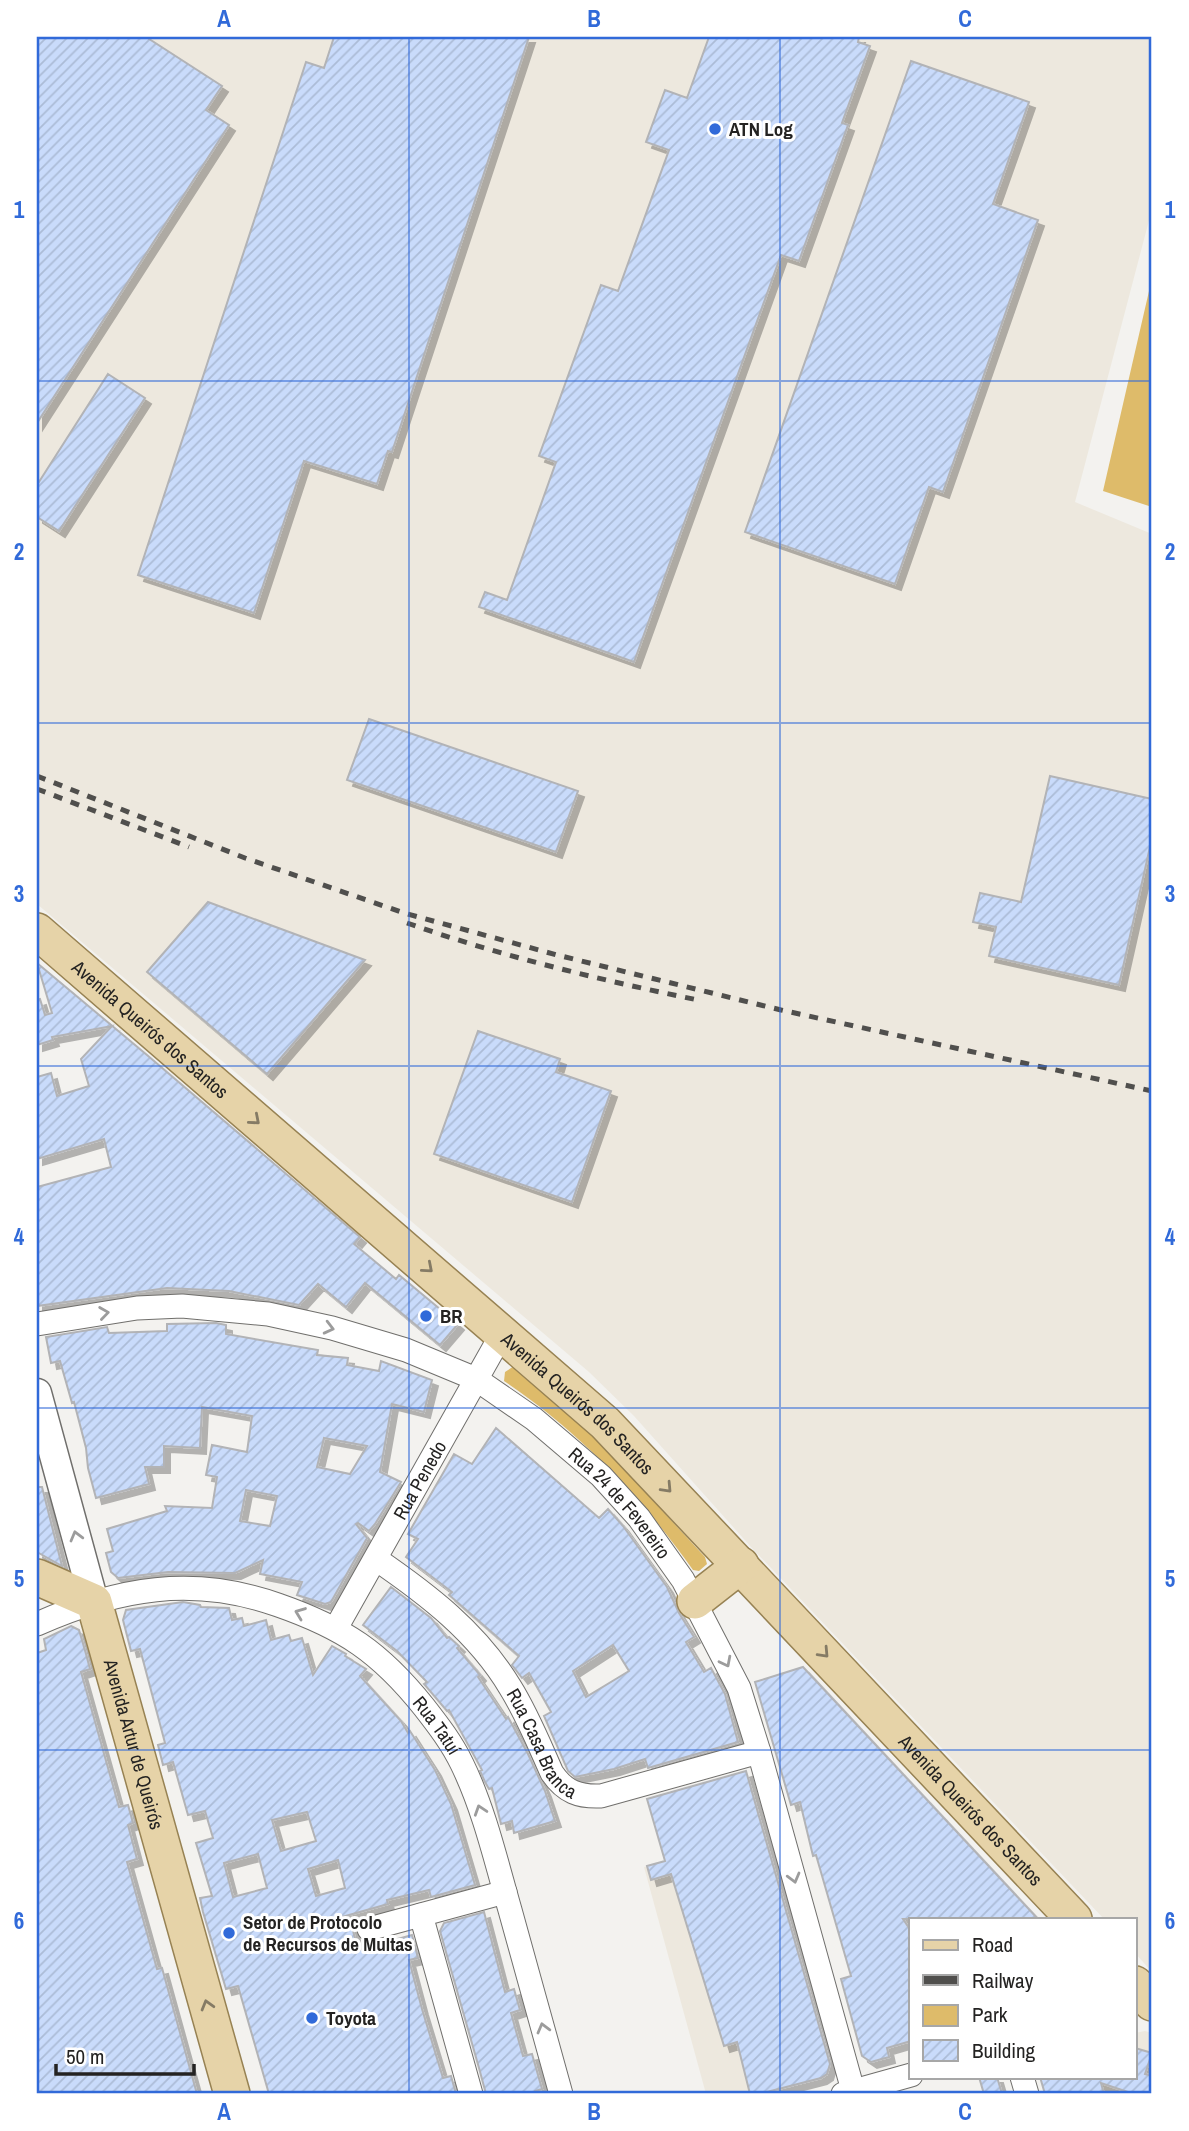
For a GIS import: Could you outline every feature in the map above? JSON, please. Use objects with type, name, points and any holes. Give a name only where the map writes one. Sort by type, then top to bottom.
[{"type":"main road","name":"Avenida Queirós dos Santos","points":[[37,931],[605,1423],[1073,1918]]},
{"type":"main road","points":[[695,1601],[741,1565]]},
{"type":"main road","points":[[37,1577],[94,1602]]},
{"type":"main road","name":"Avenida Artur de Queirós","points":[[94,1602],[232,2094]]},
{"type":"main road","points":[[1136,1985],[1152,2004]]},
{"type":"street","name":"Rua 24 de Fevereiro","points":[[37,1325],[137,1308],[182,1306],[268,1314],[377,1340],[445,1365],[476,1380],[534,1419],[601,1476],[660,1546],[695,1601],[739,1688],[759,1752],[850,2093]]},
{"type":"street","name":"Rua Penedo","points":[[336,1628],[503,1332]]},
{"type":"street","name":"Avenida Artur de Queirós","points":[[37,1393],[94,1602]]},
{"type":"street","name":"Rua Casa Branca","points":[[376,1559],[438,1604],[481,1647],[509,1686],[560,1786],[575,1794],[601,1796],[759,1752]]},
{"type":"street","name":"Rua Tatuí","points":[[37,1624],[121,1594],[148,1589],[206,1589],[273,1603],[336,1628],[368,1649],[395,1672],[449,1740],[472,1787],[505,1892],[561,2094]]},
{"type":"street","points":[[369,1928],[505,1892]]},
{"type":"street","points":[[421,1915],[471,2094]]},
{"type":"street","points":[[850,2093],[909,2076]]},
{"type":"shaded area","points":[[37,37],[1152,37],[1152,209],[1075,502],[1152,534],[1152,1972],[1136,1954],[1136,1918],[1103,1918],[751,1547],[634,1416],[589,1372],[37,904]]},
{"type":"shaded area","points":[[764,1834],[830,2069],[821,2078],[759,2094],[706,2094],[644,1867]]},
{"type":"shaded area","points":[[1136,2033],[1152,2033],[1152,2094],[1104,2094],[1099,2078],[1136,2078]]},
{"type":"green space","points":[[1152,278],[1152,507],[1103,491]]},
{"type":"green space","points":[[514,1366],[573,1414],[705,1557],[707,1564],[699,1571],[693,1570],[652,1517],[607,1467],[558,1421],[504,1381],[505,1372]]},
{"type":"building","points":[[37,37],[146,37],[222,86],[206,110],[229,125],[37,423]]},
{"type":"building","points":[[334,37],[529,37],[392,452],[388,451],[377,484],[304,461],[254,613],[138,575],[306,62],[324,68]]},
{"type":"building","points":[[709,37],[859,37],[858,42],[870,46],[842,123],[848,125],[799,261],[781,255],[634,662],[479,607],[485,592],[507,600],[556,462],[539,456],[601,285],[618,291],[669,150],[646,142],[665,90],[687,98]]},
{"type":"building","points":[[911,61],[1029,102],[993,204],[1038,220],[943,492],[929,487],[895,584],[745,532]]},
{"type":"building","points":[[108,374],[145,398],[59,531],[37,517],[37,485]]},
{"type":"building","points":[[369,719],[578,791],[556,852],[347,780]]},
{"type":"building","points":[[1050,776],[1152,799],[1152,838],[1119,985],[989,956],[996,927],[973,922],[980,893],[1021,902]]},
{"type":"building","points":[[208,902],[365,960],[267,1074],[147,972]]},
{"type":"building","points":[[37,963],[147,1055],[360,1237],[354,1244],[396,1279],[399,1275],[458,1324],[440,1345],[365,1283],[346,1307],[318,1284],[299,1305],[229,1291],[167,1288],[37,1306],[37,1187],[111,1167],[104,1139],[37,1159],[37,1077],[51,1073],[57,1096],[89,1086],[81,1059],[112,1026],[52,1037],[53,1040],[37,1045],[37,1000],[40,999],[45,1015],[52,1013]]},
{"type":"building","points":[[478,1031],[560,1059],[556,1072],[611,1091],[572,1202],[434,1154]]},
{"type":"building","points":[[167,1324],[226,1325],[226,1334],[318,1350],[317,1355],[348,1358],[347,1365],[379,1371],[381,1361],[432,1380],[424,1412],[392,1404],[380,1472],[401,1482],[369,1531],[356,1524],[367,1538],[331,1602],[325,1604],[297,1595],[302,1582],[260,1574],[263,1560],[235,1573],[168,1572],[118,1578],[111,1572],[106,1553],[113,1551],[107,1529],[167,1511],[165,1506],[212,1508],[217,1477],[206,1475],[212,1445],[247,1452],[252,1416],[202,1407],[200,1448],[164,1446],[164,1467],[145,1467],[149,1484],[96,1498],[74,1402],[72,1403],[60,1361],[51,1363],[46,1337],[107,1327],[109,1333],[167,1331]],"holes":[[[324,1438],[367,1446],[350,1474],[317,1467]],[[246,1490],[277,1496],[270,1526],[240,1521]]]},
{"type":"building","points":[[496,1428],[599,1518],[608,1509],[667,1587],[694,1637],[686,1642],[704,1672],[711,1668],[725,1694],[738,1742],[648,1768],[645,1759],[575,1777],[568,1771],[544,1716],[551,1712],[529,1673],[522,1678],[512,1665],[519,1656],[449,1595],[452,1592],[406,1557],[418,1539],[408,1534],[454,1454],[472,1464]],"holes":[[[613,1645],[629,1671],[586,1697],[573,1671]]]},
{"type":"building","points":[[37,1487],[42,1487],[62,1566],[37,1552]]},
{"type":"building","points":[[391,1587],[431,1618],[447,1638],[459,1646],[457,1648],[480,1675],[478,1677],[506,1719],[508,1717],[528,1754],[555,1821],[514,1833],[512,1821],[501,1824],[492,1788],[489,1789],[485,1782],[480,1771],[482,1770],[449,1710],[447,1711],[424,1684],[427,1682],[397,1651],[363,1625]]},
{"type":"building","points":[[183,1602],[201,1607],[229,1608],[232,1620],[242,1618],[244,1626],[266,1620],[271,1640],[289,1635],[291,1641],[302,1638],[313,1675],[332,1646],[366,1669],[360,1676],[401,1721],[408,1733],[410,1731],[435,1770],[451,1804],[475,1885],[431,1897],[429,1890],[387,1900],[388,1904],[335,1919],[351,1923],[358,1950],[412,1935],[418,1958],[409,1960],[422,2009],[443,2078],[451,2076],[456,2094],[269,2094],[238,1986],[226,1989],[203,1912],[200,1898],[212,1896],[196,1843],[213,1838],[205,1811],[188,1815],[173,1762],[163,1765],[158,1745],[165,1743],[140,1649],[131,1651],[123,1620],[126,1610]],"holes":[[[307,1812],[316,1841],[281,1851],[272,1820]],[[258,1854],[267,1888],[233,1897],[224,1863]],[[338,1860],[345,1888],[316,1896],[308,1869]]]},
{"type":"building","points":[[71,1626],[79,1630],[90,1669],[81,1672],[119,1807],[128,1805],[133,1823],[128,1825],[137,1859],[127,1862],[157,1969],[162,1968],[197,2094],[37,2094],[37,1653],[46,1650],[44,1639]]},
{"type":"building","points":[[803,1667],[1037,1918],[903,1919],[909,1928],[909,2042],[887,2048],[889,2057],[871,2062],[862,2056],[841,1979],[851,1976],[816,1855],[813,1856],[800,1802],[791,1805],[755,1682]]},
{"type":"building","points":[[746,1771],[830,2064],[827,2074],[821,2078],[759,2094],[750,2094],[737,2042],[724,2046],[671,1874],[651,1880],[647,1866],[665,1861],[647,1799]]},
{"type":"building","points":[[484,1912],[505,1992],[514,1989],[520,2010],[511,2013],[523,2056],[532,2054],[542,2089],[535,2091],[535,2094],[486,2094],[440,1931],[444,1923]]},
{"type":"building","points":[[1136,2048],[1152,2053],[1145,2074],[1152,2076],[1152,2094],[1134,2094],[1101,2083],[1104,2094],[1045,2094],[1040,2078],[1136,2078]]},
{"type":"building","points":[[979,2078],[997,2078],[1002,2094],[984,2094]]},
{"type":"railway","points":[[37,776],[245,858],[404,913],[557,955],[781,1010],[1152,1091]]},
{"type":"railway","points":[[37,789],[189,847]]},
{"type":"railway","points":[[407,923],[551,966],[698,1000]]},
{"type":"place","name":"ATN Log","points":[[715,129]]},
{"type":"place","name":"BR","points":[[426,1316]]},
{"type":"place","name":"Setor de Protocolo de Recursos de Multas","points":[[229,1933]]},
{"type":"place","name":"Toyota","points":[[312,2018]]}]
